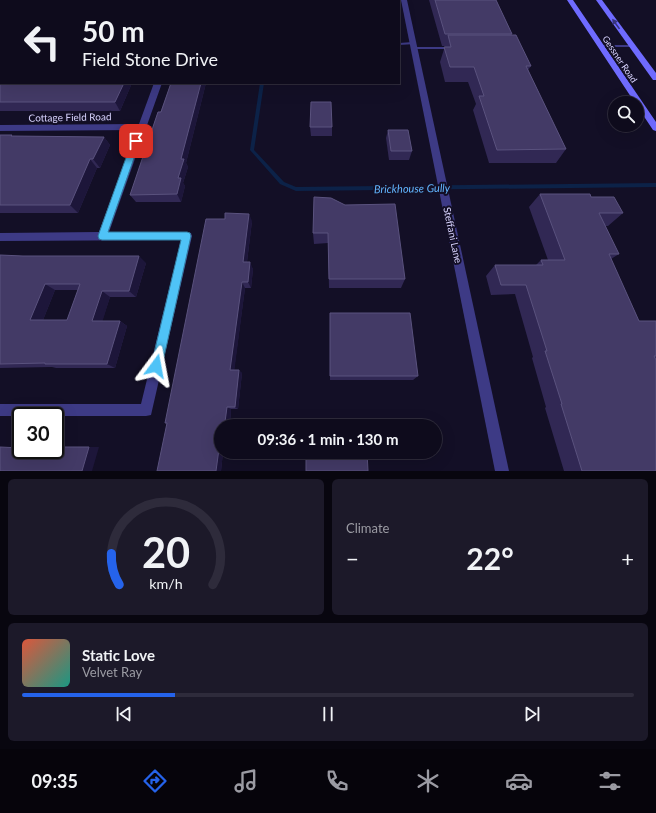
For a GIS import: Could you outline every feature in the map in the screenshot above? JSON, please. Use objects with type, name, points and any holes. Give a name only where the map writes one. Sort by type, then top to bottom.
[{"type":"main road","name":"Gessner Road","points":[[570,0],[656,128]]},
{"type":"main road","name":"Gessner Road","points":[[599,0],[656,78]]},
{"type":"street","name":"Steffani Lane","points":[[404,0],[502,471]]},
{"type":"street","points":[[102,236],[158,84]]},
{"type":"street","name":"Cottage Field Road","points":[[0,128],[141,127]]},
{"type":"street","points":[[0,237],[187,236],[146,410],[0,410]]},
{"type":"lane","points":[[400,44],[460,48]]},
{"type":"lane","points":[[601,46],[632,46]]},
{"type":"building","points":[[435,0],[496,0],[512,34],[445,34]]},
{"type":"building","points":[[448,35],[516,35],[531,66],[526,66],[566,149],[497,150],[479,96],[484,96],[474,67],[450,67],[444,47],[451,47]]},
{"type":"building","points":[[0,84],[124,84],[115,102],[0,102]]},
{"type":"building","points":[[171,84],[201,84],[181,159],[184,159],[178,178],[181,178],[177,194],[130,195],[158,112],[161,112]]},
{"type":"building","points":[[311,102],[331,102],[332,127],[310,127]]},
{"type":"building","points":[[388,130],[408,130],[412,151],[391,151]]},
{"type":"building","points":[[0,135],[104,137],[93,159],[90,159],[70,205],[0,205]]},
{"type":"building","points":[[540,194],[590,194],[591,197],[614,197],[623,213],[599,213],[619,254],[609,254],[639,321],[656,321],[656,356],[654,356],[656,360],[656,471],[582,471],[526,285],[501,285],[495,265],[543,265],[541,260],[565,260]]},
{"type":"building","points":[[314,197],[331,198],[345,205],[395,204],[405,279],[329,279],[328,233],[313,233]]},
{"type":"building","points":[[225,213],[249,214],[243,262],[250,262],[248,282],[242,282],[230,370],[239,370],[235,407],[227,407],[225,419],[214,419],[214,459],[218,459],[216,471],[157,471],[167,423],[165,423],[206,219],[225,219]]},
{"type":"building","points":[[0,255],[139,256],[129,291],[102,291],[92,321],[120,321],[107,364],[0,364]],"holes":[[[45,284],[80,284],[67,320],[30,320]]]},
{"type":"building","points":[[330,313],[410,313],[418,376],[330,376]]},
{"type":"building","points":[[0,447],[12,448],[12,459],[64,459],[64,447],[89,447],[82,471],[0,471]]},
{"type":"building","points":[[306,459],[367,459],[368,471],[306,471]]},
{"type":"waterway","name":"Brickhouse Gully","points":[[262,84],[252,150],[282,183],[296,189],[656,185]]},
{"type":"route","points":[[136,141],[102,236],[187,236],[156,366]]}]
